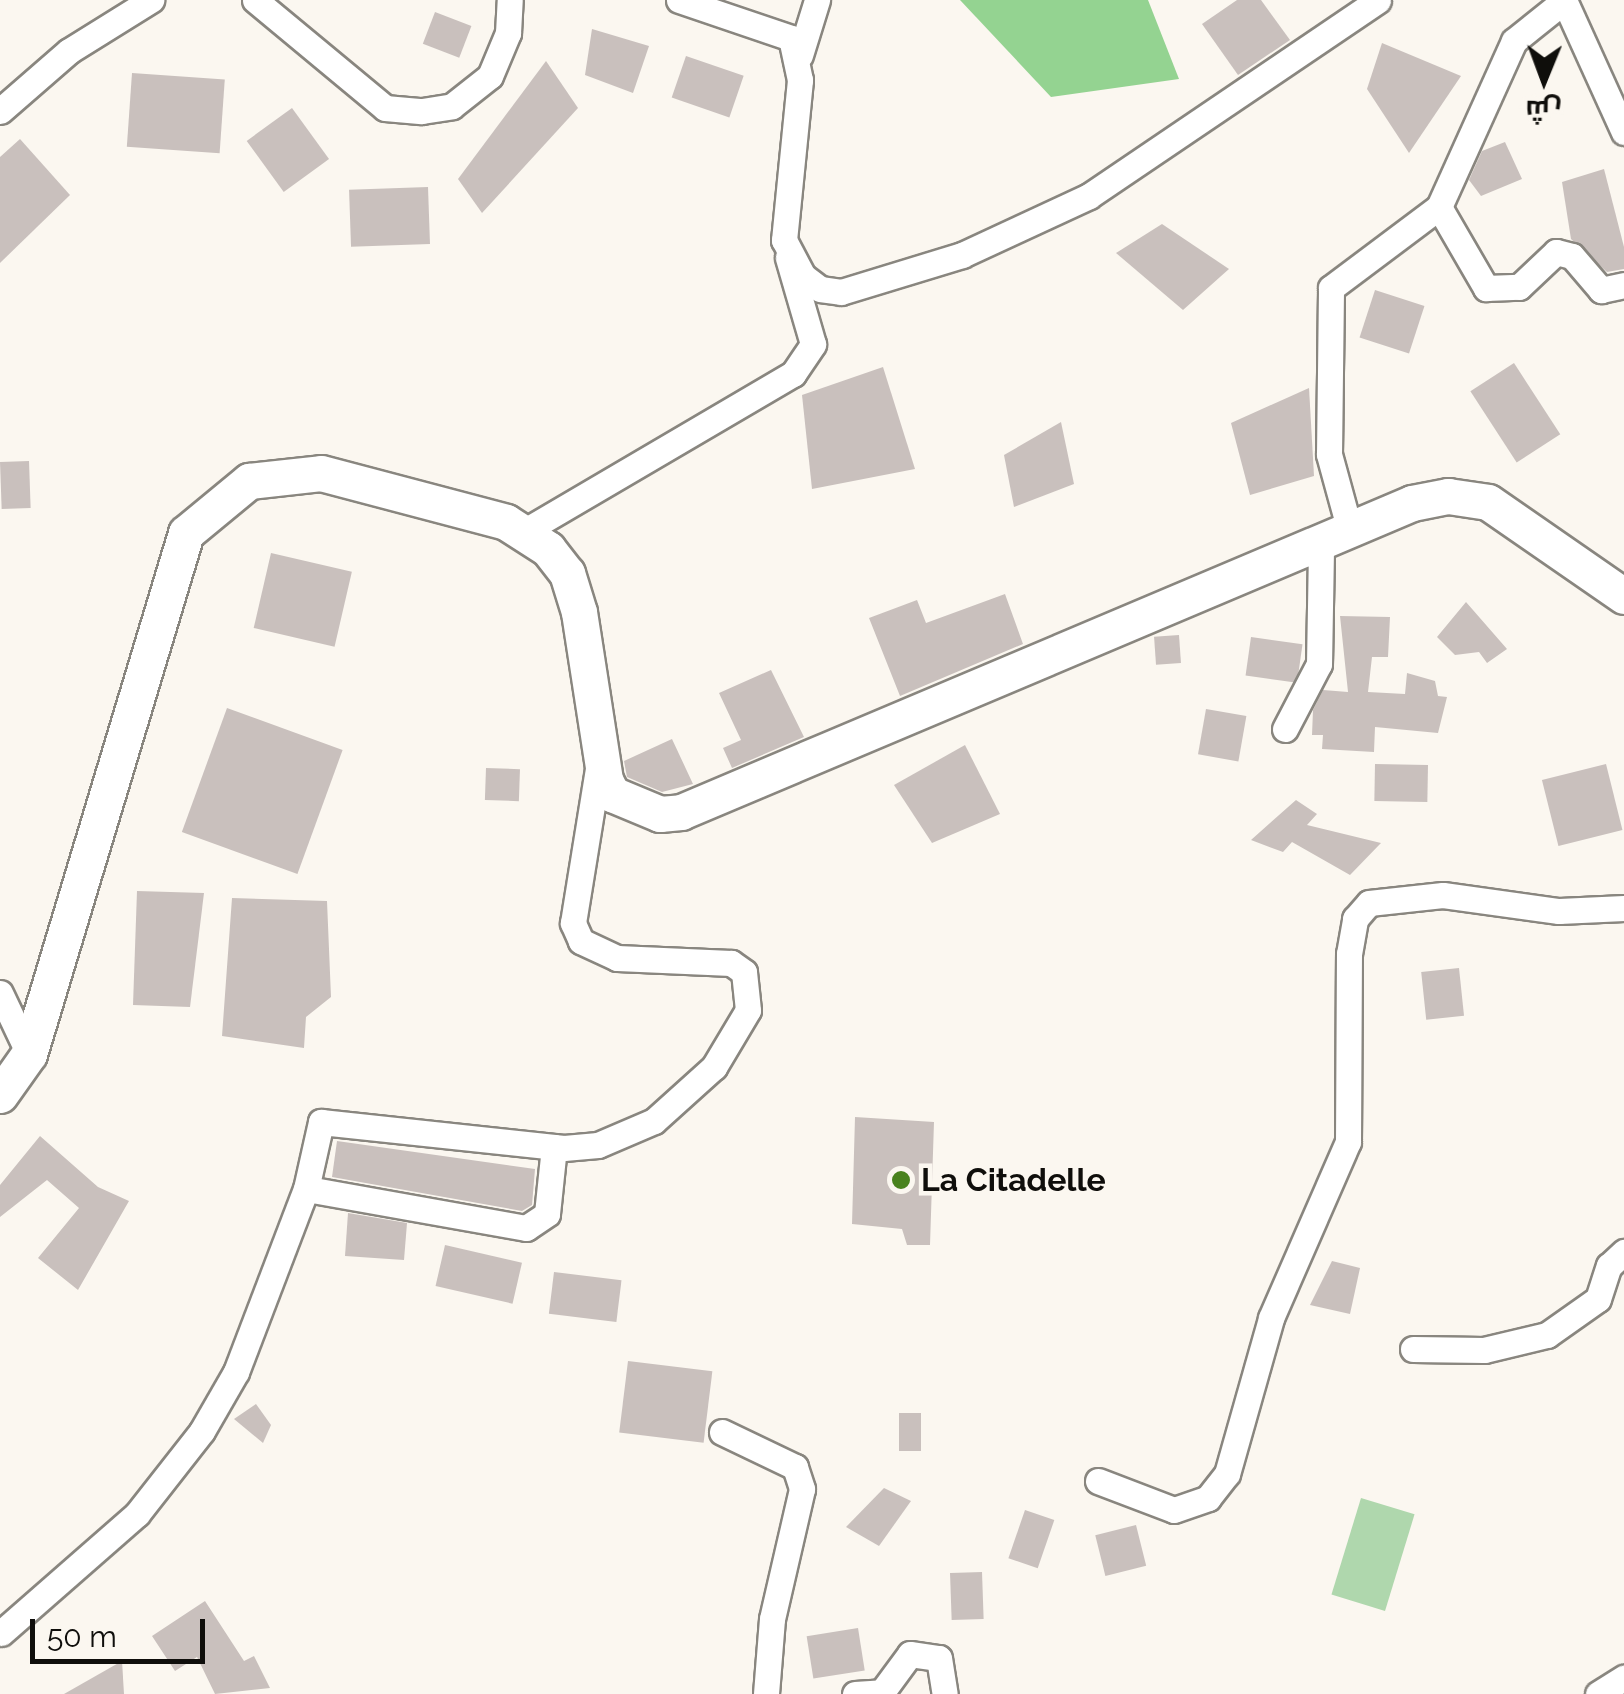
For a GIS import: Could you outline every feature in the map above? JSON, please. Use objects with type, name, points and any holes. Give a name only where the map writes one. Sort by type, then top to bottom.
[{"type":"street","points":[[0,112],[69,51],[151,0]]},
{"type":"street","points":[[255,0],[385,108],[422,111],[452,106],[490,76],[508,33],[510,0]]},
{"type":"street","points":[[679,0],[778,27],[800,55]]},
{"type":"street","points":[[526,532],[793,374],[813,344],[787,253],[800,55],[816,0]]},
{"type":"street","points":[[787,253],[820,289],[841,292],[1012,235],[1090,196],[1378,0]]},
{"type":"street","points":[[1285,729],[1319,664],[1335,538],[1329,454],[1331,288],[1439,206],[1514,41],[1565,0],[1624,132]]},
{"type":"street","points":[[1439,206],[1486,288],[1519,288],[1556,252],[1572,256],[1600,290],[1624,285]]},
{"type":"street","points":[[0,1095],[28,1054],[186,533],[214,502],[249,481],[321,472],[526,532],[567,573],[599,762],[612,794],[660,814],[681,812],[1412,503],[1470,496],[1509,512],[1624,596]]},
{"type":"street","points":[[1,1633],[137,1514],[202,1431],[236,1372],[306,1190],[321,1122],[333,1119],[554,1148],[622,1139],[667,1112],[714,1067],[752,998],[744,972],[730,963],[617,958],[581,941],[570,906],[599,762]]},
{"type":"street","points":[[1098,1481],[1174,1510],[1208,1498],[1227,1474],[1270,1318],[1348,1142],[1349,954],[1355,919],[1369,902],[1442,894],[1559,910],[1624,908]]},
{"type":"street","points":[[0,993],[28,1054]]},
{"type":"street","points":[[306,1190],[526,1228],[547,1214],[554,1148]]},
{"type":"street","points":[[1413,1348],[1484,1350],[1546,1335],[1598,1299],[1610,1266],[1624,1252]]},
{"type":"street","points":[[722,1432],[795,1467],[802,1489],[772,1619],[766,1694]]},
{"type":"street","points":[[855,1694],[882,1692],[910,1654],[938,1658],[944,1694]]},
{"type":"street","points":[[1598,1694],[1624,1678]]},
{"type":"green space","points":[[960,0],[1148,0],[1179,79],[1051,97]]},
{"type":"green space","points":[[1361,1498],[1415,1514],[1385,1611],[1331,1595]]},
{"type":"building","points":[[1237,0],[1261,0],[1290,40],[1238,75],[1202,24]]},
{"type":"building","points":[[435,12],[471,26],[459,58],[423,44]]},
{"type":"building","points":[[592,29],[649,46],[633,93],[585,75]]},
{"type":"building","points":[[1382,43],[1461,76],[1409,153],[1367,89]]},
{"type":"building","points":[[686,56],[744,76],[729,117],[672,98]]},
{"type":"building","points":[[546,61],[578,108],[482,213],[458,179]]},
{"type":"building","points":[[132,73],[225,79],[220,153],[127,147]]},
{"type":"building","points":[[292,108],[329,159],[284,192],[247,141]]},
{"type":"building","points":[[20,139],[70,195],[0,263],[0,157]]},
{"type":"building","points":[[1505,142],[1522,179],[1481,196],[1469,180],[1482,151]]},
{"type":"building","points":[[1604,169],[1624,247],[1624,269],[1607,272],[1571,239],[1562,182]]},
{"type":"building","points":[[428,187],[430,244],[351,247],[349,190]]},
{"type":"building","points":[[1162,224],[1229,269],[1183,310],[1116,253]]},
{"type":"building","points":[[1375,290],[1424,306],[1409,354],[1360,338]]},
{"type":"building","points":[[1514,363],[1560,434],[1517,463],[1470,391]]},
{"type":"building","points":[[883,367],[915,469],[812,489],[802,395]]},
{"type":"building","points":[[1309,388],[1314,476],[1250,495],[1231,423]]},
{"type":"building","points":[[1061,422],[1074,484],[1014,507],[1004,455]]},
{"type":"building","points":[[29,461],[31,508],[2,509],[0,462]]},
{"type":"building","points":[[271,553],[352,572],[335,647],[254,628]]},
{"type":"building","points":[[1005,594],[1023,644],[900,696],[869,618],[917,600],[926,623]]},
{"type":"building","points":[[1466,602],[1507,649],[1487,663],[1479,652],[1455,655],[1437,637]]},
{"type":"building","points":[[1340,616],[1390,617],[1388,657],[1372,657],[1368,692],[1405,694],[1407,673],[1435,681],[1438,696],[1447,697],[1438,733],[1375,727],[1374,752],[1322,749],[1323,735],[1312,735],[1313,710],[1323,690],[1348,692]]},
{"type":"building","points":[[1179,635],[1181,663],[1156,665],[1154,637]]},
{"type":"building","points":[[1251,637],[1302,644],[1297,683],[1246,676]]},
{"type":"building","points":[[771,670],[804,737],[732,768],[723,748],[741,740],[719,693]]},
{"type":"building","points":[[227,708],[343,750],[297,874],[182,832]]},
{"type":"building","points":[[1206,709],[1246,716],[1238,761],[1198,754]]},
{"type":"building","points":[[672,739],[693,784],[662,792],[627,777],[624,761]]},
{"type":"building","points":[[965,745],[1000,814],[932,843],[894,785]]},
{"type":"building","points":[[1375,764],[1428,765],[1427,802],[1374,801]]},
{"type":"building","points":[[1606,764],[1622,830],[1558,846],[1542,780]]},
{"type":"building","points":[[486,768],[520,769],[519,801],[485,800]]},
{"type":"building","points":[[1296,800],[1317,814],[1307,825],[1381,843],[1350,875],[1292,842],[1283,852],[1251,840]]},
{"type":"building","points":[[137,891],[204,893],[190,1007],[133,1005]]},
{"type":"building","points":[[232,898],[327,901],[331,997],[306,1017],[304,1048],[222,1036]]},
{"type":"building","points":[[1459,968],[1464,1016],[1426,1020],[1421,972]]},
{"type":"building","points":[[855,1117],[934,1122],[930,1245],[907,1245],[902,1229],[852,1224]]},
{"type":"building","points":[[40,1136],[98,1187],[129,1201],[78,1290],[38,1258],[79,1208],[47,1180],[0,1217],[0,1185]]},
{"type":"building","points":[[337,1141],[535,1169],[532,1205],[522,1211],[332,1177]]},
{"type":"building","points":[[348,1213],[407,1223],[404,1260],[345,1256]]},
{"type":"building","points":[[445,1245],[522,1263],[513,1304],[436,1286]]},
{"type":"building","points":[[1332,1261],[1360,1268],[1350,1314],[1310,1305]]},
{"type":"building","points":[[554,1272],[621,1280],[616,1322],[549,1314]]},
{"type":"building","points":[[628,1361],[712,1371],[704,1443],[619,1432]]},
{"type":"building","points":[[256,1404],[271,1425],[263,1443],[234,1419]]},
{"type":"building","points":[[899,1413],[921,1413],[921,1451],[899,1451]]},
{"type":"building","points":[[884,1488],[911,1501],[879,1546],[846,1527]]},
{"type":"building","points":[[1025,1510],[1054,1520],[1038,1568],[1008,1558]]},
{"type":"building","points":[[1136,1525],[1146,1566],[1105,1576],[1095,1535]]},
{"type":"building","points":[[982,1572],[984,1619],[952,1620],[950,1573]]},
{"type":"building","points":[[205,1601],[244,1661],[254,1656],[270,1688],[215,1694],[197,1657],[175,1671],[152,1636]]},
{"type":"building","points":[[858,1628],[865,1670],[813,1679],[807,1636]]},
{"type":"building","points":[[122,1661],[124,1694],[64,1694]]},
{"type":"place","name":"La Citadelle","points":[[901,1180]]}]
